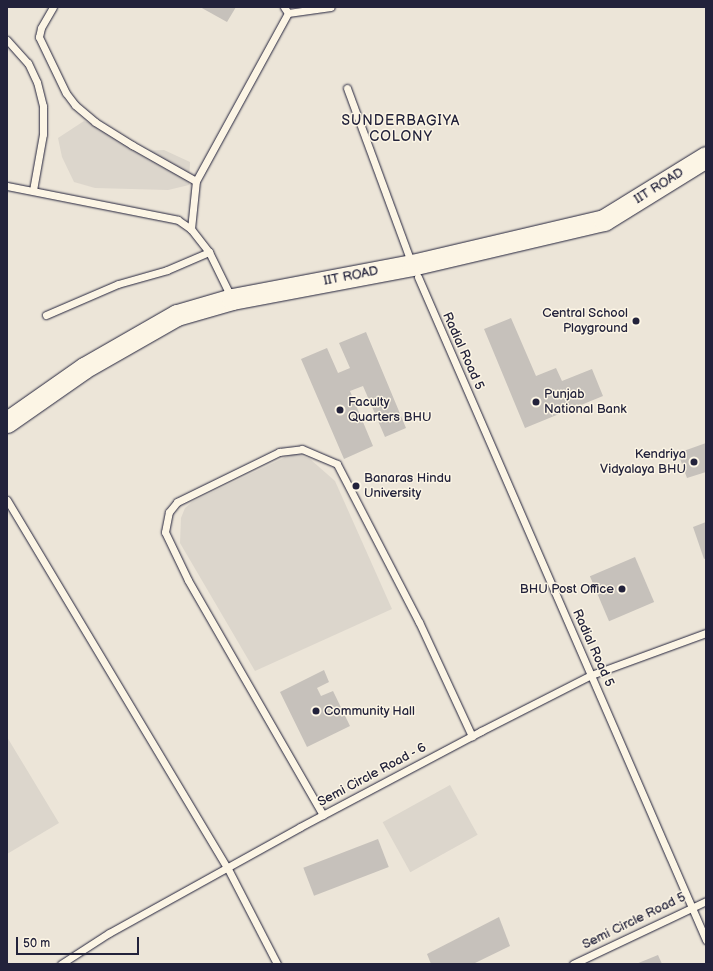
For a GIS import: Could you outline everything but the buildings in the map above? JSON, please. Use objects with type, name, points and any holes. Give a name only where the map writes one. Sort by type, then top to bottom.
[{"type":"street","name":"IIT ROAD","points":[[7,422],[84,368],[178,315],[232,299],[415,271],[604,220],[706,157]]},
{"type":"lane","points":[[53,7],[41,28],[39,37],[66,93],[75,105],[95,122],[196,181]]},
{"type":"lane","points":[[191,229],[196,181],[286,10],[331,7]]},
{"type":"lane","points":[[7,40],[28,63],[37,82],[43,106],[43,134],[33,190]]},
{"type":"lane","name":"Radial Road 5","points":[[347,88],[415,271],[706,940]]},
{"type":"lane","points":[[7,186],[178,220],[191,229],[209,252],[232,299]]},
{"type":"lane","points":[[46,315],[118,284],[167,270],[209,252]]},
{"type":"lane","points":[[323,815],[188,580],[165,532],[169,512],[177,502],[279,452],[302,449],[337,464],[419,622],[472,736]]},
{"type":"lane","points":[[7,500],[227,867],[277,964]]},
{"type":"lane","name":"Semi Circle Road - 6","points":[[61,964],[109,933],[227,867],[472,736],[591,675],[706,633]]},
{"type":"lane","name":"Semi Circle Road 5","points":[[573,964],[692,906],[706,901]]},
{"type":"shaded area","name":"Banaras Hindu University","points":[[7,7],[706,7],[706,964],[7,964]]},
{"type":"shaded area","points":[[84,121],[106,129],[119,142],[139,151],[164,150],[190,162],[189,185],[168,190],[95,188],[74,182],[62,157],[58,138]]},
{"type":"shaded area","points":[[294,453],[310,459],[335,481],[392,609],[255,671],[180,543],[181,518],[185,508],[192,502]]},
{"type":"shaded area","points":[[7,737],[59,823],[7,854]]},
{"type":"shaded area","points":[[450,785],[478,835],[410,872],[383,822]]},
{"type":"place","name":"Central School Playground","points":[[636,321]]},
{"type":"place","name":"Punjab National Bank","points":[[536,402]]},
{"type":"place","name":"Faculty Quarters BHU","points":[[340,410]]},
{"type":"place","name":"Kendriya Vidyalaya BHU","points":[[694,462]]},
{"type":"place","name":"Banaras Hindu University","points":[[356,486]]},
{"type":"place","name":"BHU Post Office","points":[[622,589]]},
{"type":"place","name":"Community Hall","points":[[316,711]]},
{"type":"district","name":"SUNDERBAGIYA COLONY","points":[[401,130]]}]
